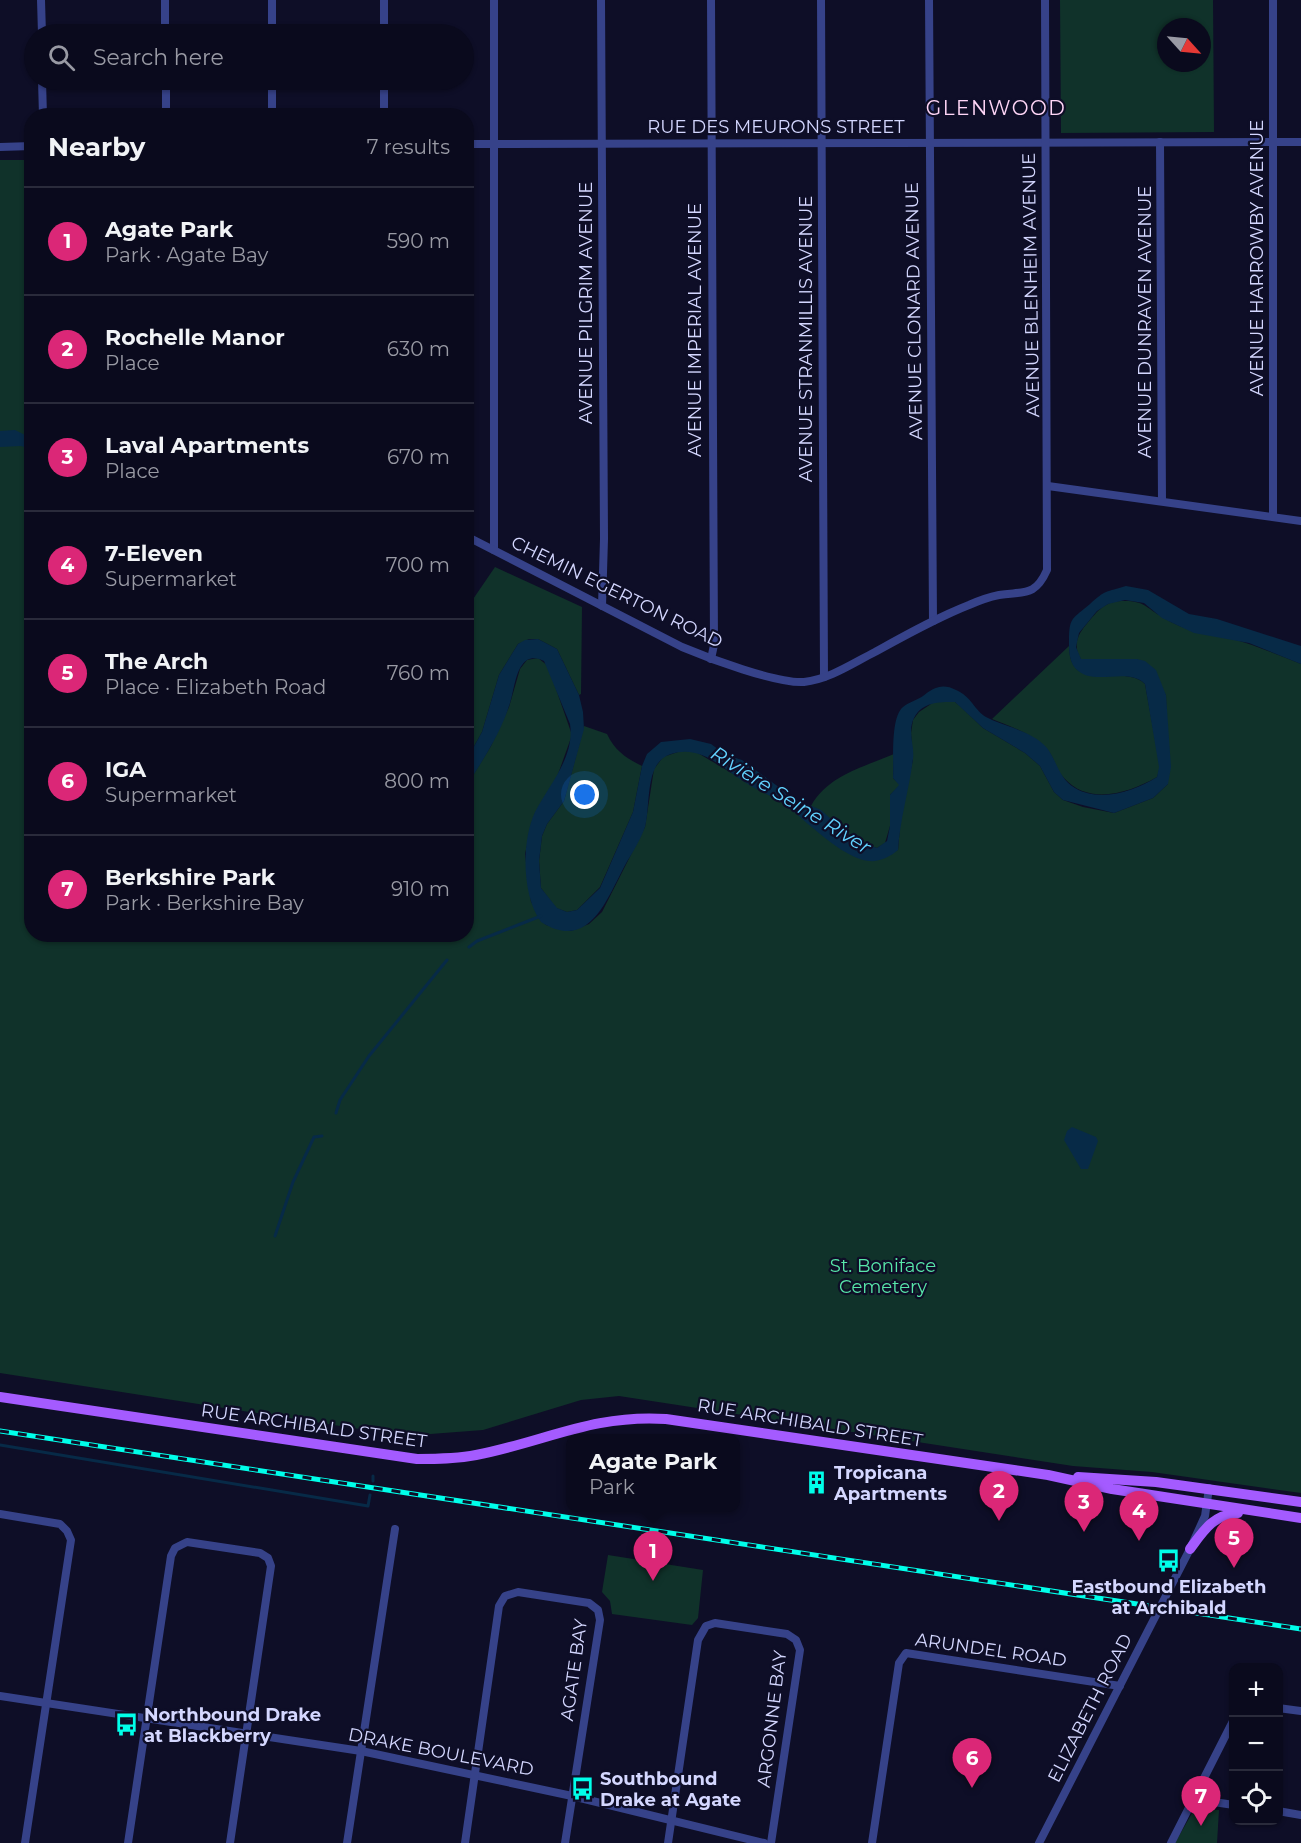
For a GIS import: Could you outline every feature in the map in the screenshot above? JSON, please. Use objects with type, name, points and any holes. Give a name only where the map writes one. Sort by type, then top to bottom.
[{"type":"main road","name":"RUE ARCHIBALD STREET","points":[[0,1397],[417,1459],[476,1455],[582,1425],[637,1417],[692,1422],[1048,1476],[1112,1490],[1301,1518]]},
{"type":"main road","name":"RUE ARCHIBALD STREET","points":[[1048,1476],[1113,1479],[1209,1488],[1301,1502]]},
{"type":"main road","points":[[1190,1549],[1210,1522],[1221,1516],[1256,1511]]},
{"type":"street","points":[[41,0],[42,24]]},
{"type":"street","points":[[165,0],[165,24]]},
{"type":"street","points":[[272,0],[272,24]]},
{"type":"street","points":[[384,0],[384,24]]},
{"type":"street","points":[[494,0],[495,550]]},
{"type":"street","name":"AVENUE PILGRIM AVENUE","points":[[601,0],[604,539],[602,606]]},
{"type":"street","name":"AVENUE IMPERIAL AVENUE","points":[[711,0],[714,585],[714,645],[711,659]]},
{"type":"street","name":"AVENUE STRANMILLIS AVENUE","points":[[821,0],[824,677]]},
{"type":"street","name":"AVENUE CLONARD AVENUE","points":[[929,0],[933,621]]},
{"type":"street","name":"AVENUE BLENHEIM AVENUE","points":[[1045,0],[1047,570]]},
{"type":"street","name":"AVENUE HARROWBY AVENUE","points":[[1273,0],[1273,516]]},
{"type":"street","points":[[42,90],[43,108]]},
{"type":"street","points":[[166,90],[166,108]]},
{"type":"street","points":[[272,90],[272,108]]},
{"type":"street","points":[[384,90],[384,108]]},
{"type":"street","name":"AVENUE DUNRAVEN AVENUE","points":[[1160,142],[1162,501]]},
{"type":"street","name":"RUE DES MEURONS STREET","points":[[474,144],[1301,142]]},
{"type":"street","points":[[0,147],[24,146]]},
{"type":"street","points":[[1048,486],[1301,520]]},
{"type":"street","name":"CHEMIN EGERTON ROAD","points":[[474,540],[711,659],[802,682],[824,677],[933,621],[990,598],[1032,590],[1041,583],[1047,570]]},
{"type":"street","name":"ELIZABETH ROAD","points":[[1039,1843],[1190,1549],[1207,1504],[1209,1488]]},
{"type":"street","points":[[0,1514],[60,1524],[67,1530],[71,1540],[25,1843]]},
{"type":"street","points":[[347,1843],[395,1529]]},
{"type":"street","points":[[128,1843],[171,1556],[175,1548],[187,1542],[261,1553],[268,1558],[272,1574],[230,1843]]},
{"type":"street","name":"AGATE BAY","points":[[475,1774],[499,1606],[505,1596],[518,1592],[589,1603],[598,1610],[600,1620],[572,1796]]},
{"type":"street","name":"ARGONNE BAY","points":[[668,1843],[701,1632],[715,1623],[787,1634],[796,1640],[800,1650],[771,1843]]},
{"type":"street","name":"ARUNDEL ROAD","points":[[872,1843],[899,1663],[906,1653],[1120,1686]]},
{"type":"street","name":"DRAKE BOULEVARD","points":[[0,1696],[361,1751],[572,1796],[764,1843]]},
{"type":"street","points":[[1283,1709],[1301,1711]]},
{"type":"street","points":[[1171,1843],[1229,1727]]},
{"type":"street","points":[[465,1843],[475,1774]]},
{"type":"street","points":[[565,1843],[572,1796]]},
{"type":"street","points":[[1193,1799],[1229,1804]]},
{"type":"street","points":[[1283,1812],[1301,1815]]},
{"type":"green space","points":[[1060,0],[1213,0],[1214,132],[1061,133]]},
{"type":"green space","name":"St. Boniface Cemetery","points":[[0,160],[24,160],[24,942],[474,942],[474,774],[491,746],[509,707],[520,669],[527,660],[538,658],[548,666],[572,735],[557,777],[535,813],[525,854],[531,902],[536,908],[538,917],[546,925],[571,931],[589,924],[602,912],[645,827],[654,769],[663,757],[684,750],[696,752],[781,802],[858,858],[898,850],[901,814],[913,760],[911,733],[913,720],[919,712],[934,702],[955,702],[983,728],[1025,753],[1040,766],[1054,792],[1063,800],[1083,807],[1114,813],[1153,798],[1168,784],[1166,695],[1137,659],[1081,659],[1077,650],[1078,638],[1082,630],[1096,613],[1110,603],[1128,601],[1139,603],[1180,626],[1241,641],[1301,664],[1301,1493],[1152,1472],[1073,1466],[619,1396],[581,1400],[483,1430],[404,1436],[0,1373]]},
{"type":"green space","points":[[495,567],[582,607],[581,694],[579,695],[557,649],[538,639],[529,639],[518,644],[499,675],[482,732],[474,746],[474,598]]},
{"type":"green space","points":[[1069,646],[1072,661],[1078,670],[1088,675],[1124,676],[1135,678],[1145,684],[1160,767],[1157,777],[1122,792],[1097,794],[1085,792],[1074,787],[1064,778],[1048,750],[1039,742],[1020,730],[992,719]]},
{"type":"green space","points":[[584,726],[607,734],[622,753],[642,766],[633,812],[600,887],[577,910],[567,912],[556,908],[541,888],[539,861],[542,836],[547,824],[564,801]]},
{"type":"green space","points":[[894,754],[893,778],[900,785],[890,795],[890,826],[885,843],[877,848],[867,845],[811,806],[818,795],[837,779]]},
{"type":"green space","points":[[608,1555],[703,1570],[698,1618],[692,1625],[612,1614],[610,1601],[602,1592]]},
{"type":"green space","points":[[1195,1808],[1219,1810],[1217,1843],[1175,1843]]},
{"type":"water","points":[[15,430],[24,434],[24,447],[0,447],[0,431]]},
{"type":"water","name":"Rivière Seine River","points":[[1126,586],[1148,590],[1189,614],[1217,619],[1301,646],[1301,664],[1249,643],[1194,633],[1162,618],[1144,603],[1125,600],[1108,604],[1097,611],[1079,633],[1076,647],[1081,659],[1145,661],[1156,670],[1166,695],[1171,767],[1168,784],[1153,798],[1114,813],[1063,800],[1054,792],[1040,766],[1025,753],[983,728],[955,702],[926,706],[914,718],[911,728],[913,759],[898,850],[877,861],[859,859],[836,846],[783,803],[748,784],[709,758],[691,752],[671,754],[662,759],[652,775],[645,827],[609,897],[592,920],[571,931],[557,929],[541,922],[530,898],[527,884],[526,853],[530,824],[560,770],[571,736],[570,724],[544,661],[536,658],[529,659],[523,664],[502,725],[474,774],[474,746],[482,732],[499,675],[518,644],[525,640],[538,639],[557,649],[579,695],[583,712],[584,729],[564,801],[547,824],[542,836],[539,861],[541,888],[557,908],[567,912],[577,910],[600,888],[633,812],[642,766],[647,754],[661,742],[690,739],[711,744],[726,755],[742,760],[795,799],[821,810],[854,840],[877,848],[887,841],[890,826],[890,795],[899,785],[893,778],[893,751],[894,730],[899,713],[905,705],[931,690],[947,687],[965,696],[986,717],[1026,733],[1041,742],[1047,748],[1065,780],[1075,788],[1095,795],[1128,791],[1157,777],[1159,767],[1145,684],[1129,677],[1100,677],[1082,674],[1072,662],[1069,645],[1073,619],[1103,594]]},
{"type":"water","points":[[1072,1127],[1096,1137],[1098,1141],[1088,1169],[1081,1169],[1064,1140],[1067,1131]]},
{"type":"waterway","points":[[469,947],[477,941],[541,916]]},
{"type":"waterway","points":[[336,1113],[340,1100],[369,1056],[447,960]]},
{"type":"waterway","points":[[275,1236],[293,1182],[314,1137],[322,1136]]},
{"type":"waterway","points":[[0,1445],[368,1506],[370,1495]]},
{"type":"waterway","points":[[373,1476],[373,1481]]},
{"type":"railway","points":[[0,1431],[1301,1629]]},
{"type":"place","name":"Tropicana Apartments","points":[[816,1483]]},
{"type":"place","name":"Rochelle Manor","points":[[999,1521]]},
{"type":"place","name":"Laval Apartments","points":[[1084,1532]]},
{"type":"place","name":"7-Eleven","points":[[1139,1541]]},
{"type":"place","name":"Eastbound Elizabeth at Archibald","points":[[1169,1561]]},
{"type":"place","name":"The Arch","points":[[1234,1568]]},
{"type":"place","name":"Agate Park","points":[[653,1581]]},
{"type":"place","name":"Northbound Drake at Blackberry","points":[[126,1725]]},
{"type":"place","name":"IGA","points":[[972,1788]]},
{"type":"place","name":"Southbound Drake at Agate","points":[[582,1789]]},
{"type":"place","name":"Berkshire Park","points":[[1201,1826]]},
{"type":"district","name":"GLENWOOD","points":[[996,108]]}]
